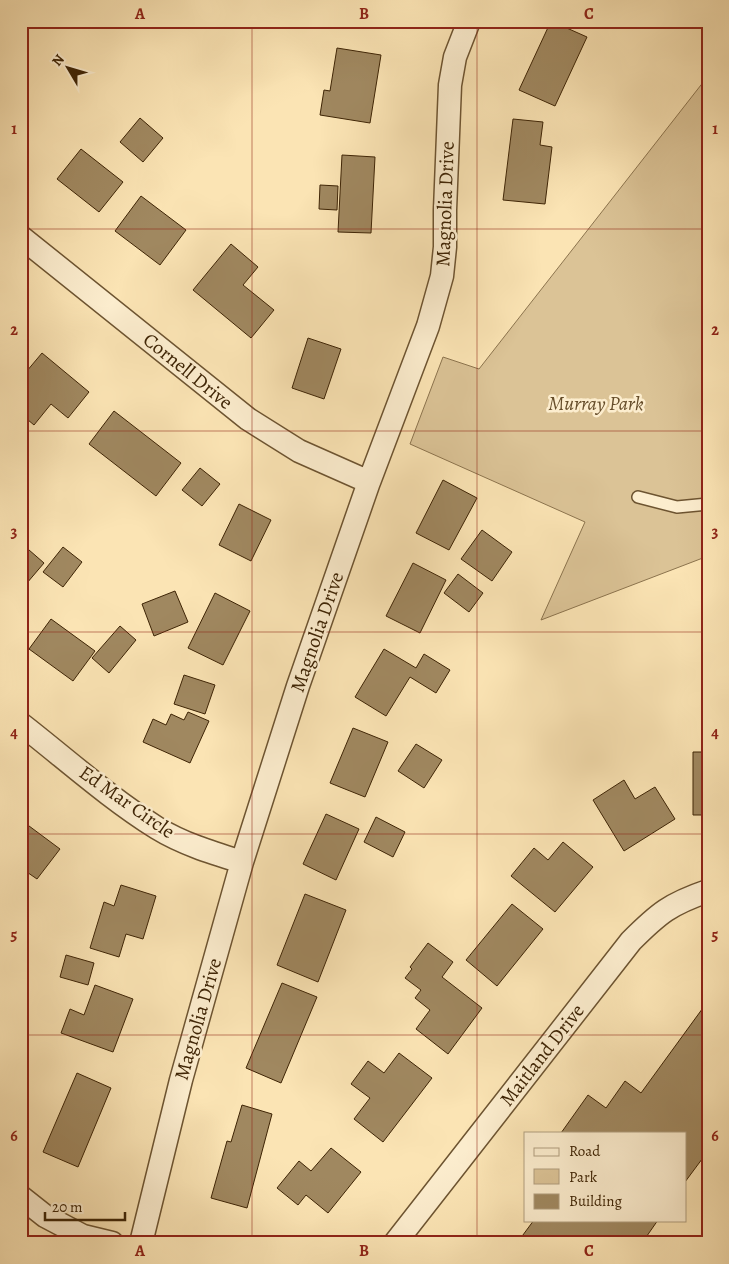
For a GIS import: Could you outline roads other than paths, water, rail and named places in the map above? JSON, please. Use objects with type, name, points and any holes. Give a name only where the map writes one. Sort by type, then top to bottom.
[{"type":"street","name":"Magnolia Drive","points":[[141,1243],[181,1080],[242,862],[298,686],[369,482],[428,326],[442,276],[445,247],[450,85],[455,57],[469,21]]},
{"type":"street","name":"Cornell Drive","points":[[21,237],[248,419],[300,452],[369,482]]},
{"type":"street","name":"Ed Mar Circle","points":[[21,724],[120,802],[158,828],[198,848],[242,862]]},
{"type":"street","name":"Maitland Drive","points":[[395,1243],[631,941],[667,908],[683,899],[708,891]]},
{"type":"street","points":[[21,1197],[44,1216],[75,1232],[83,1236],[112,1243]]},
{"type":"lane","points":[[638,497],[677,507],[708,504]]},
{"type":"park label","name":"Murray Park","points":[[596,403]]}]
